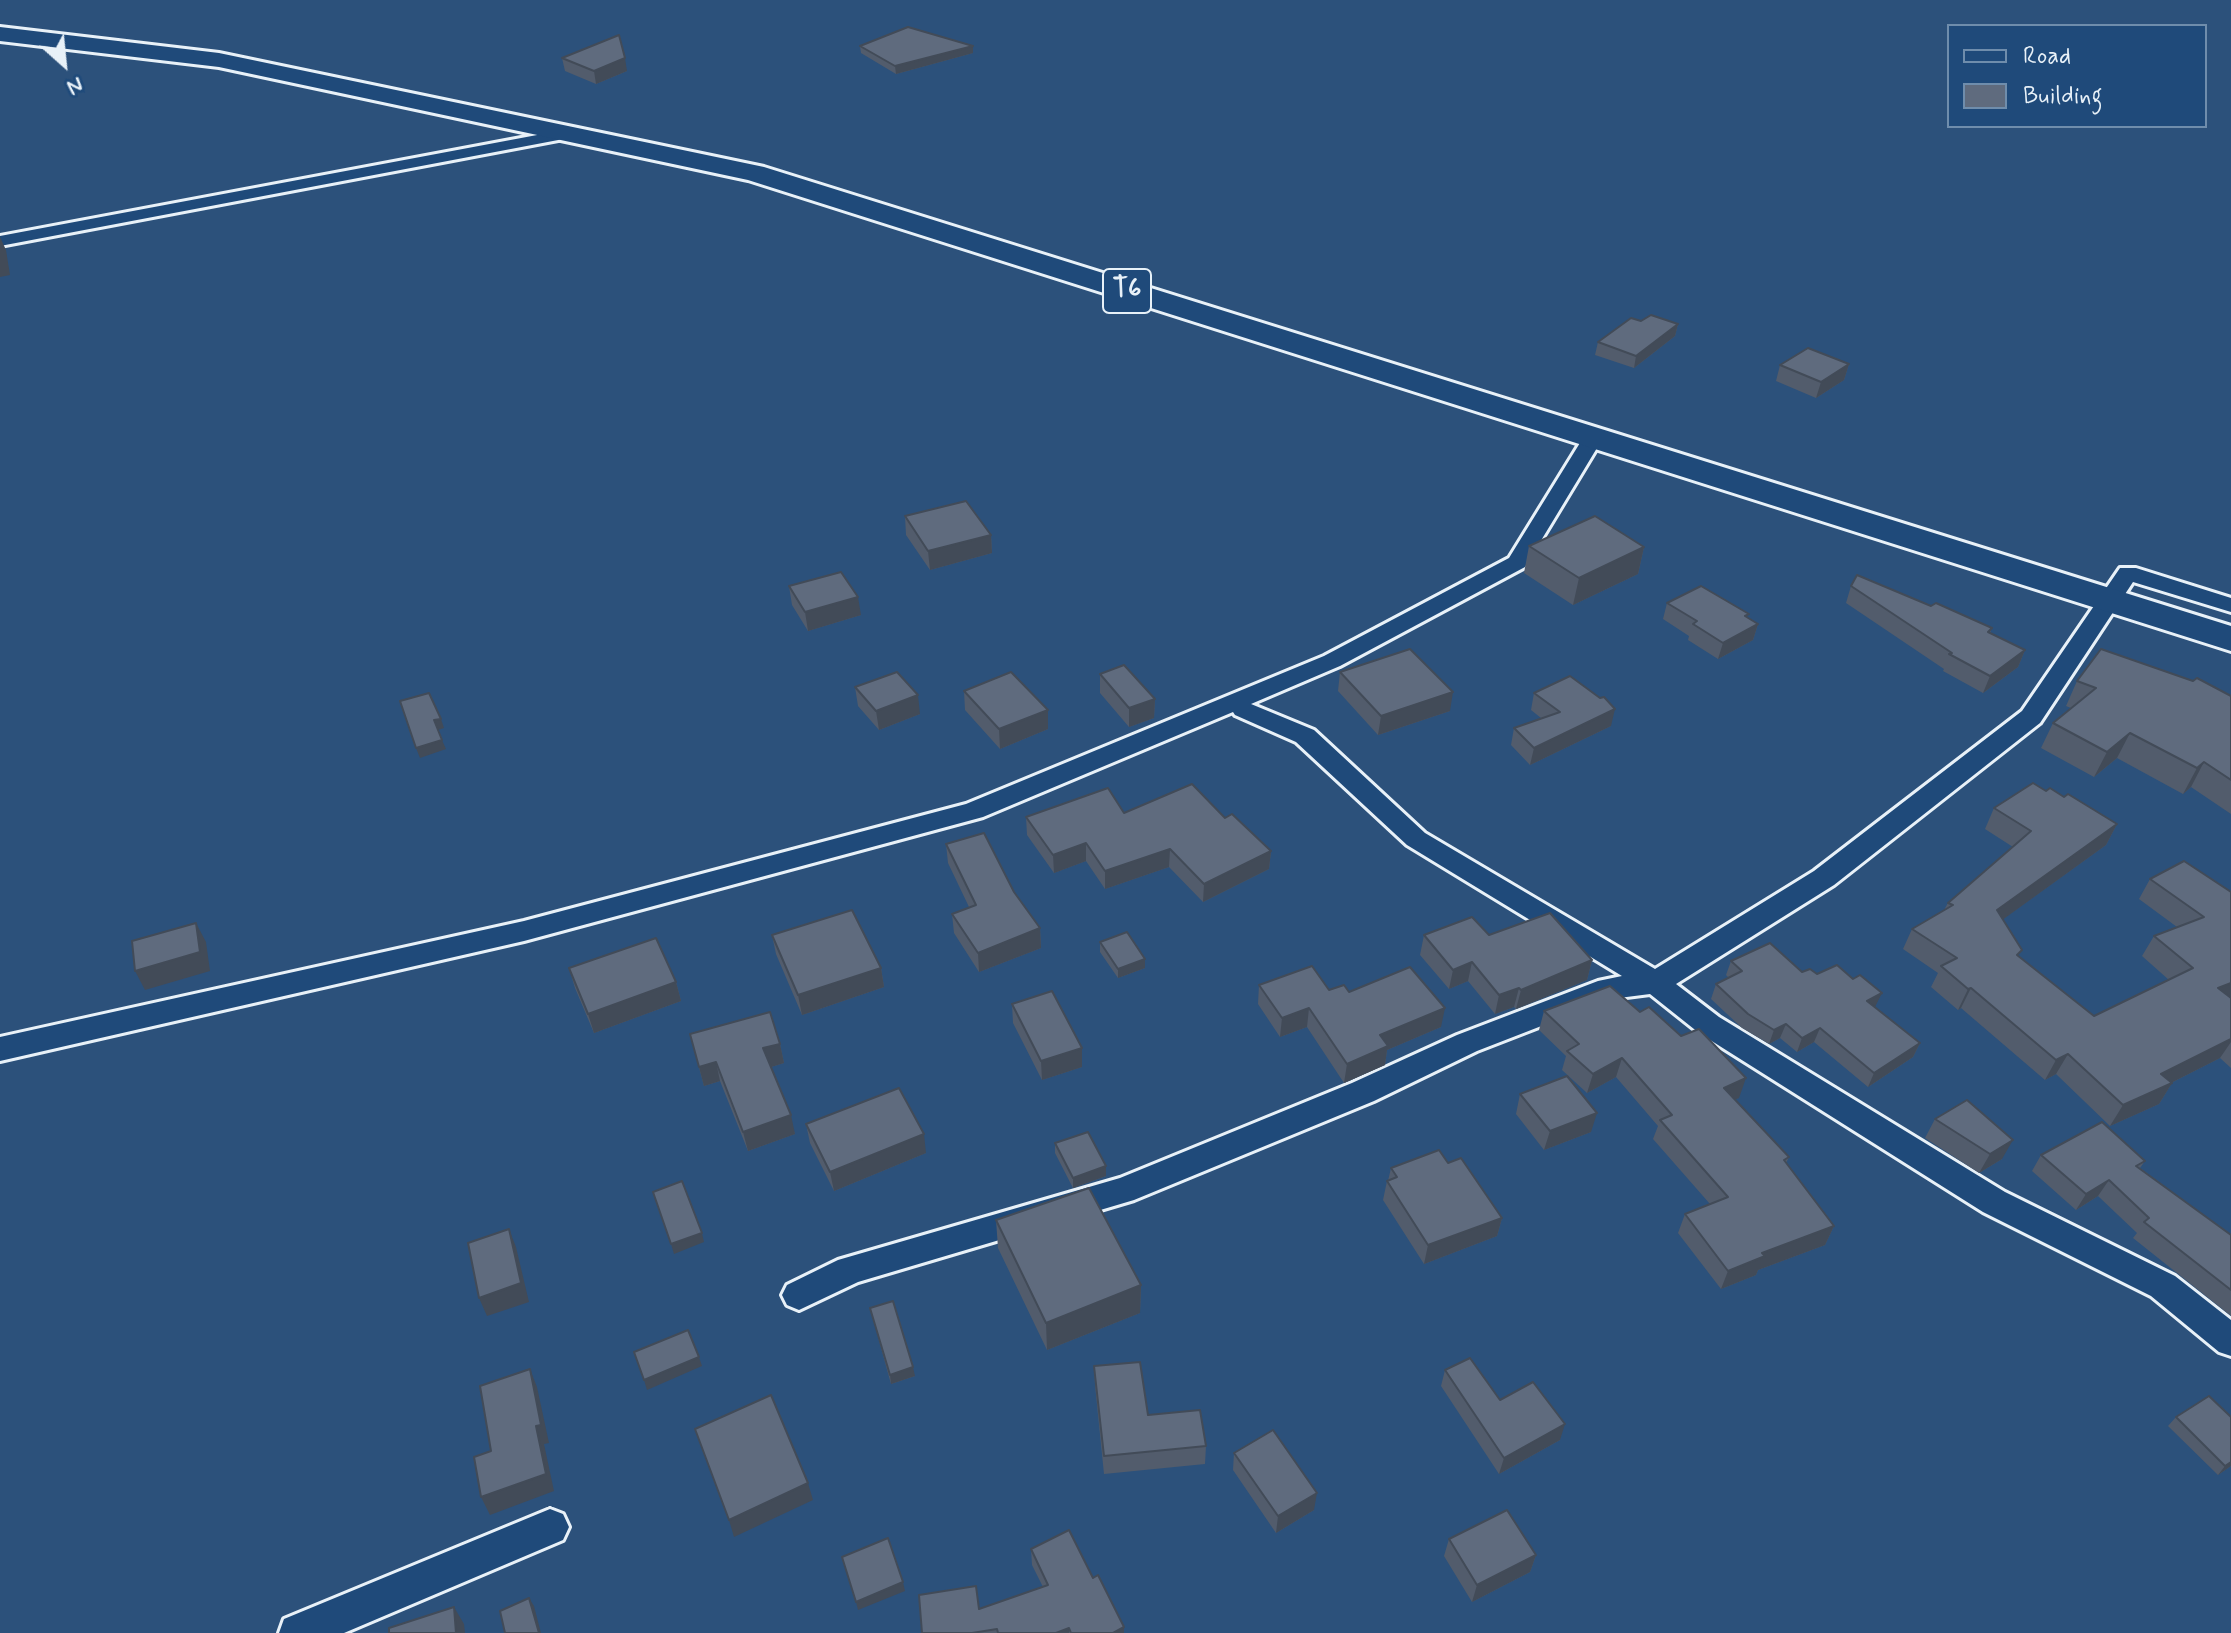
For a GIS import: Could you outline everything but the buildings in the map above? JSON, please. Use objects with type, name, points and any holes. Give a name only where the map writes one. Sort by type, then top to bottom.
[{"type":"highway","name":"T6","points":[[0,34],[219,60],[754,173],[2231,639]]},
{"type":"street","points":[[0,241],[569,134]]},
{"type":"street","points":[[0,1049],[524,931],[974,811],[1332,661],[1517,562],[1593,438]]},
{"type":"street","points":[[799,1295],[850,1270],[1163,1176],[1363,1092],[1467,1043],[1608,989],[1655,983],[1824,878],[2031,717],[2128,573],[2231,605]]},
{"type":"street","points":[[1244,710],[1305,736],[1416,839],[1655,983],[1709,1025],[1994,1202],[2163,1286],[2231,1341]]},
{"type":"street","points":[[298,1633],[550,1527]]}]
